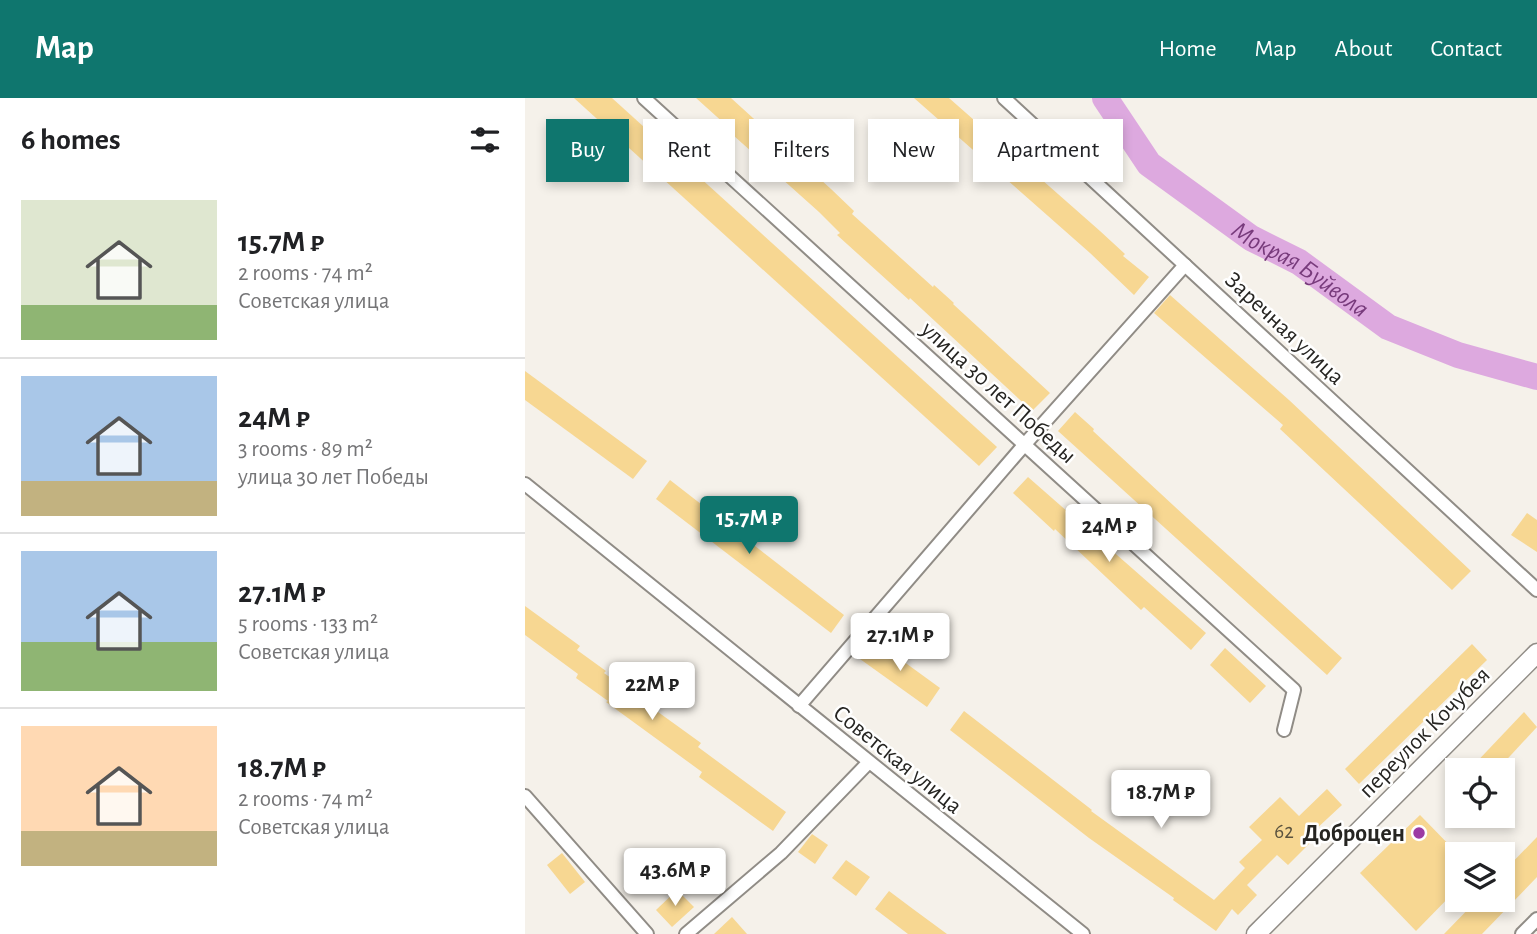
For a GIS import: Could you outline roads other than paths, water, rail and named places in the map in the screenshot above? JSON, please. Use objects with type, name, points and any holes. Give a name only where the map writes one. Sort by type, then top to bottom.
[{"type":"main road","name":"переулок Кочубея","points":[[1256,934],[1537,653]]},
{"type":"street","name":"улица 30 лет Победы","points":[[644,98],[1294,690],[1285,730]]},
{"type":"street","name":"Заречная улица","points":[[1004,98],[1537,590]]},
{"type":"street","points":[[799,706],[1025,444],[1185,265]]},
{"type":"street","name":"Советская улица","points":[[525,484],[1083,934]]},
{"type":"street","points":[[686,934],[781,853],[869,762]]},
{"type":"street","points":[[525,796],[647,934]]},
{"type":"street","points":[[1522,934],[1537,919]]},
{"type":"waterway","name":"Мокрая Буйвола","points":[[1105,98],[1149,164],[1251,238],[1299,262],[1388,327],[1458,355],[1537,377]]},
{"type":"place","name":"Доброцен","points":[[1419,833]]}]
